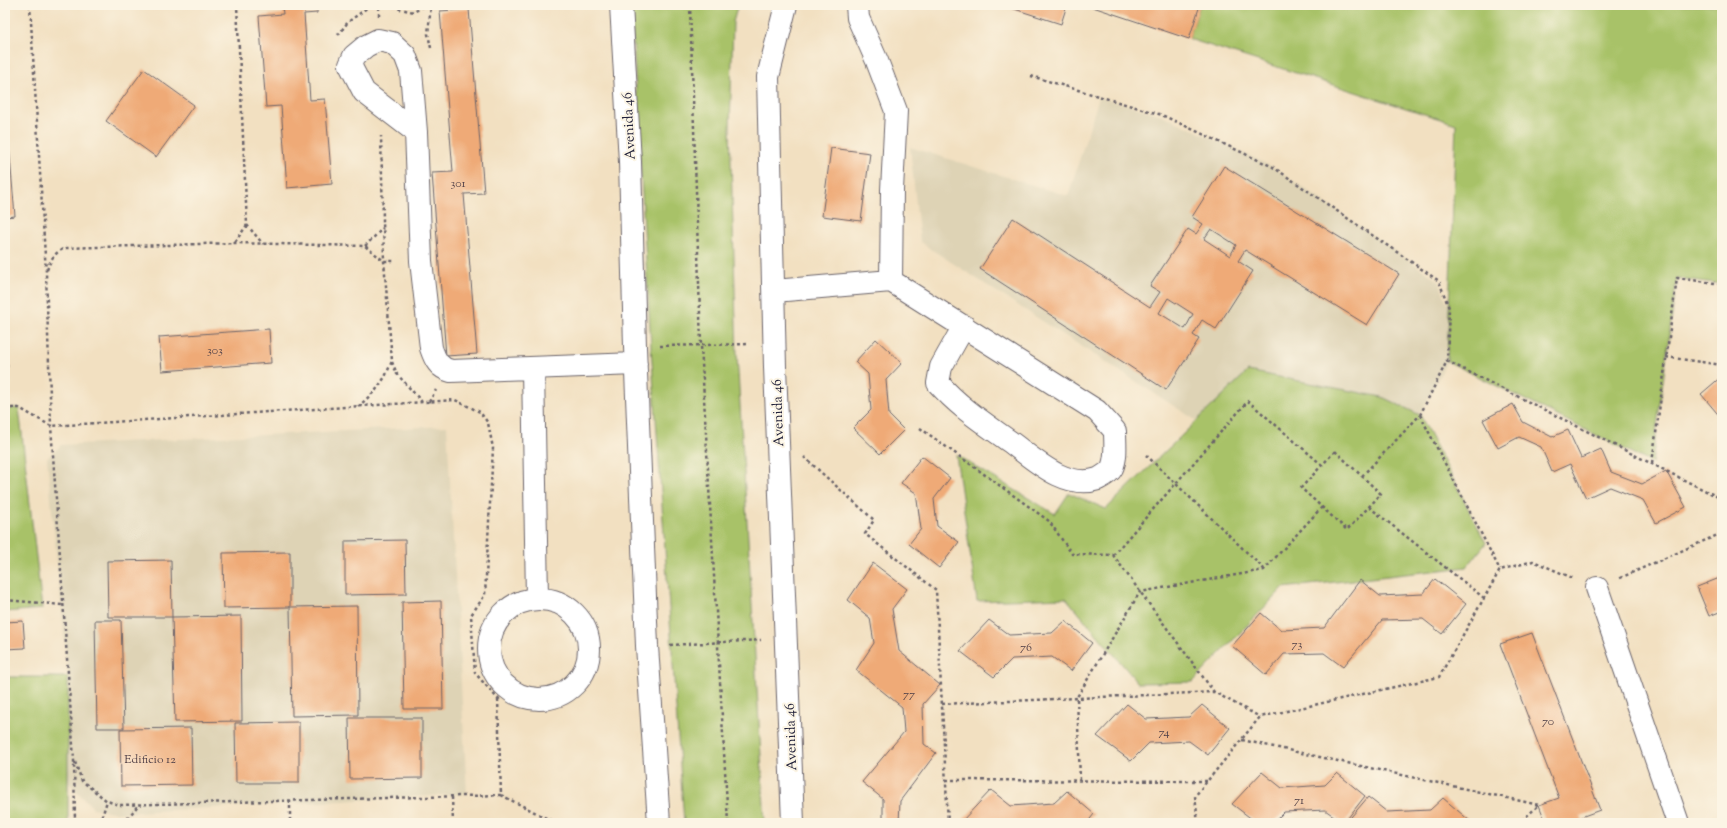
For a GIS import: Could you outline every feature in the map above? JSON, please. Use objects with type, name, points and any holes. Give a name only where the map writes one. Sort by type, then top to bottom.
[{"type":"street","name":"Avenida 46","points":[[621,5],[630,162],[635,355],[646,646],[659,823]]},
{"type":"street","name":"Avenida 46","points":[[786,5],[768,77],[775,344],[793,823]]},
{"type":"street","points":[[857,5],[858,18],[878,61],[896,111],[892,190],[891,281]]},
{"type":"street","points":[[416,132],[421,261],[431,348],[435,360],[444,370],[452,372],[533,368],[635,355]]},
{"type":"street","points":[[774,291],[891,281],[964,326],[1097,411],[1115,431],[1116,453],[1112,468],[1101,477],[1088,482],[1067,479],[1042,465],[954,401],[938,384],[941,367],[964,326]]},
{"type":"street","points":[[533,368],[537,598]]},
{"type":"street","points":[[1597,588],[1678,823]]},
{"type":"street","points":[[537,598],[554,600],[569,608],[581,620],[588,635],[590,652],[586,668],[577,683],[564,693],[548,698],[531,699],[507,696],[502,684],[493,670],[488,654],[490,637],[496,622],[507,610],[521,602],[537,598]]},
{"type":"path","points":[[30,5],[46,273],[51,426],[74,760],[75,823]]},
{"type":"path","points":[[235,243],[247,225],[237,5]]},
{"type":"path","points":[[337,39],[348,22],[371,5]]},
{"type":"path","points":[[394,5],[396,8],[414,12],[425,5]]},
{"type":"path","points":[[690,5],[701,345],[728,823]]},
{"type":"path","points":[[1031,76],[1162,115],[1273,167],[1439,281],[1449,308],[1447,361],[1420,415],[1362,476]]},
{"type":"path","points":[[381,134],[384,261],[392,361],[397,374],[422,402]]},
{"type":"path","points":[[247,225],[263,244]]},
{"type":"path","points":[[365,246],[383,228]]},
{"type":"path","points":[[46,273],[50,259],[56,252],[65,248],[235,243],[365,246],[384,261],[421,261]]},
{"type":"path","points":[[1652,463],[1677,278],[1722,284]]},
{"type":"path","points":[[635,355],[701,345],[775,344]]},
{"type":"path","points":[[1666,357],[1722,365]]},
{"type":"path","points":[[358,407],[376,390],[385,377],[392,361]]},
{"type":"path","points":[[1447,361],[1722,499]]},
{"type":"path","points":[[5,408],[19,408],[51,426],[455,400],[480,412],[488,423],[493,448],[485,595],[471,615],[475,673],[507,696],[501,795]]},
{"type":"path","points":[[1113,555],[1248,401],[1322,465]]},
{"type":"path","points":[[1420,415],[1500,570]]},
{"type":"path","points":[[920,428],[1050,521],[1072,554],[1113,555]]},
{"type":"path","points":[[778,433],[874,520],[865,534],[936,590],[948,823]]},
{"type":"path","points":[[1335,451],[1362,476],[1381,494],[1347,530],[1301,488],[1335,451]]},
{"type":"path","points":[[1146,455],[1264,570]]},
{"type":"path","points":[[1080,780],[1077,697],[1140,592],[1264,570],[1322,507]]},
{"type":"path","points":[[1369,507],[1484,598]]},
{"type":"path","points":[[1198,823],[1195,796],[1260,717],[1439,677],[1500,570],[1533,561],[1597,588],[1722,533]]},
{"type":"path","points":[[1113,555],[1214,692],[1260,717]]},
{"type":"path","points":[[5,600],[63,605]]},
{"type":"path","points":[[646,646],[786,639]]},
{"type":"path","points":[[942,704],[1214,692]]},
{"type":"path","points":[[1242,740],[1539,805],[1519,823]]},
{"type":"path","points":[[74,760],[82,781],[107,801],[119,805],[501,795],[556,823]]},
{"type":"path","points":[[946,780],[1208,781]]},
{"type":"path","points":[[452,797],[453,823]]},
{"type":"path","points":[[290,800],[290,823]]},
{"type":"path","points":[[100,823],[107,801]]},
{"type":"path","points":[[124,823],[139,804]]},
{"type":"shaded area","points":[[1099,97],[1162,115],[1273,167],[1439,281],[1449,308],[1447,361],[1420,415],[1382,397],[1248,371],[1197,421],[920,242],[910,147],[1068,196]]},
{"type":"shaded area","points":[[447,426],[467,794],[118,813],[93,808],[67,781],[68,677],[47,458],[61,445]]},
{"type":"green space","points":[[631,5],[738,5],[733,22],[730,129],[737,355],[765,823],[684,823],[651,347]]},
{"type":"green space","points":[[1200,5],[1722,5],[1722,284],[1677,278],[1652,463],[1447,361],[1456,124],[1189,39]]},
{"type":"green space","points":[[1248,371],[1382,397],[1420,415],[1486,543],[1467,567],[1283,588],[1193,682],[1138,683],[1066,598],[977,601],[956,455],[1055,514],[1069,493],[1106,509]]},
{"type":"green space","points":[[5,408],[19,408],[42,609],[5,612]]},
{"type":"green space","points":[[5,677],[68,677],[68,823],[5,823]]},
{"type":"building","points":[[282,5],[317,5],[317,13],[304,14],[310,100],[325,99],[332,184],[287,188],[281,106],[266,107],[259,16],[283,14]]},
{"type":"building","points":[[1002,5],[1067,5],[1061,24]]},
{"type":"building","points":[[1087,5],[1200,5],[1189,39]]},
{"type":"building","points":[[469,9],[484,193],[464,194],[477,354],[446,356],[432,173],[453,172],[440,11]]},
{"type":"building","points":[[144,69],[194,105],[156,157],[106,121]]},
{"type":"building","points":[[5,99],[15,216],[5,217]]},
{"type":"building","points":[[831,148],[870,153],[861,221],[822,216]]},
{"type":"building","points":[[1224,166],[1399,274],[1367,325],[1245,250],[1238,261],[1253,271],[1216,329],[1202,320],[1193,335],[1199,339],[1166,390],[980,269],[1013,218],[1150,307],[1160,292],[1150,286],[1188,229],[1196,234],[1203,224],[1192,217]],"holes":[[[1211,229],[1236,245],[1230,256],[1204,239]],[[1168,298],[1193,314],[1185,329],[1159,313]]]},
{"type":"building","points":[[269,329],[271,363],[162,371],[159,337]]},
{"type":"building","points":[[876,339],[902,363],[886,380],[889,415],[904,430],[880,454],[853,428],[871,410],[868,374],[855,362]]},
{"type":"building","points":[[5,340],[8,367],[5,367]]},
{"type":"building","points":[[1722,376],[1722,419],[1701,394]]},
{"type":"building","points":[[1513,404],[1523,422],[1552,437],[1568,430],[1581,458],[1601,449],[1611,472],[1642,484],[1666,471],[1686,507],[1656,523],[1643,500],[1610,487],[1586,498],[1570,464],[1552,472],[1541,447],[1519,437],[1498,448],[1483,420]]},
{"type":"building","points":[[922,456],[950,478],[934,499],[937,526],[959,542],[939,568],[909,544],[921,529],[916,493],[901,483]]},
{"type":"building","points":[[405,540],[406,594],[345,595],[345,541]]},
{"type":"building","points":[[290,552],[290,607],[224,608],[223,553]]},
{"type":"building","points":[[171,560],[172,617],[108,617],[107,561]]},
{"type":"building","points":[[873,563],[907,589],[892,609],[899,651],[940,685],[923,704],[924,744],[936,753],[900,801],[899,823],[883,823],[883,799],[862,782],[904,732],[902,707],[856,670],[874,643],[870,618],[848,600]]},
{"type":"building","points":[[1722,577],[1722,611],[1709,616],[1697,587]]},
{"type":"building","points":[[1435,579],[1466,604],[1442,634],[1423,619],[1382,620],[1343,667],[1324,653],[1284,654],[1266,675],[1232,646],[1261,613],[1281,630],[1324,628],[1360,580],[1380,596],[1423,594]]},
{"type":"building","points":[[441,601],[443,709],[404,709],[402,602]]},
{"type":"building","points":[[357,606],[358,715],[292,716],[290,607]]},
{"type":"building","points":[[241,616],[242,721],[175,722],[172,617]]},
{"type":"building","points":[[95,620],[121,620],[124,728],[97,728]]},
{"type":"building","points":[[989,620],[1009,635],[1052,633],[1065,621],[1092,643],[1071,671],[1052,657],[1012,659],[994,677],[960,651]]},
{"type":"building","points":[[23,621],[25,648],[5,649],[5,622]]},
{"type":"building","points":[[1532,633],[1600,810],[1581,817],[1584,823],[1546,823],[1539,805],[1559,798],[1500,644]]},
{"type":"building","points":[[1127,704],[1146,719],[1189,717],[1202,705],[1230,728],[1208,755],[1189,741],[1149,743],[1131,761],[1097,736]]},
{"type":"building","points":[[349,718],[422,718],[422,778],[350,779]]},
{"type":"building","points":[[299,722],[299,783],[236,783],[235,723]]},
{"type":"building","points":[[191,728],[192,785],[121,786],[120,729]]},
{"type":"building","points":[[1262,772],[1282,788],[1325,785],[1337,773],[1365,796],[1344,823],[1325,810],[1284,812],[1273,823],[1257,823],[1232,804]]},
{"type":"building","points":[[991,790],[1011,806],[1054,803],[1067,791],[1094,814],[1087,823],[961,822]]},
{"type":"building","points":[[1368,797],[1387,812],[1430,810],[1443,798],[1470,821],[1468,823],[1346,823]]}]
